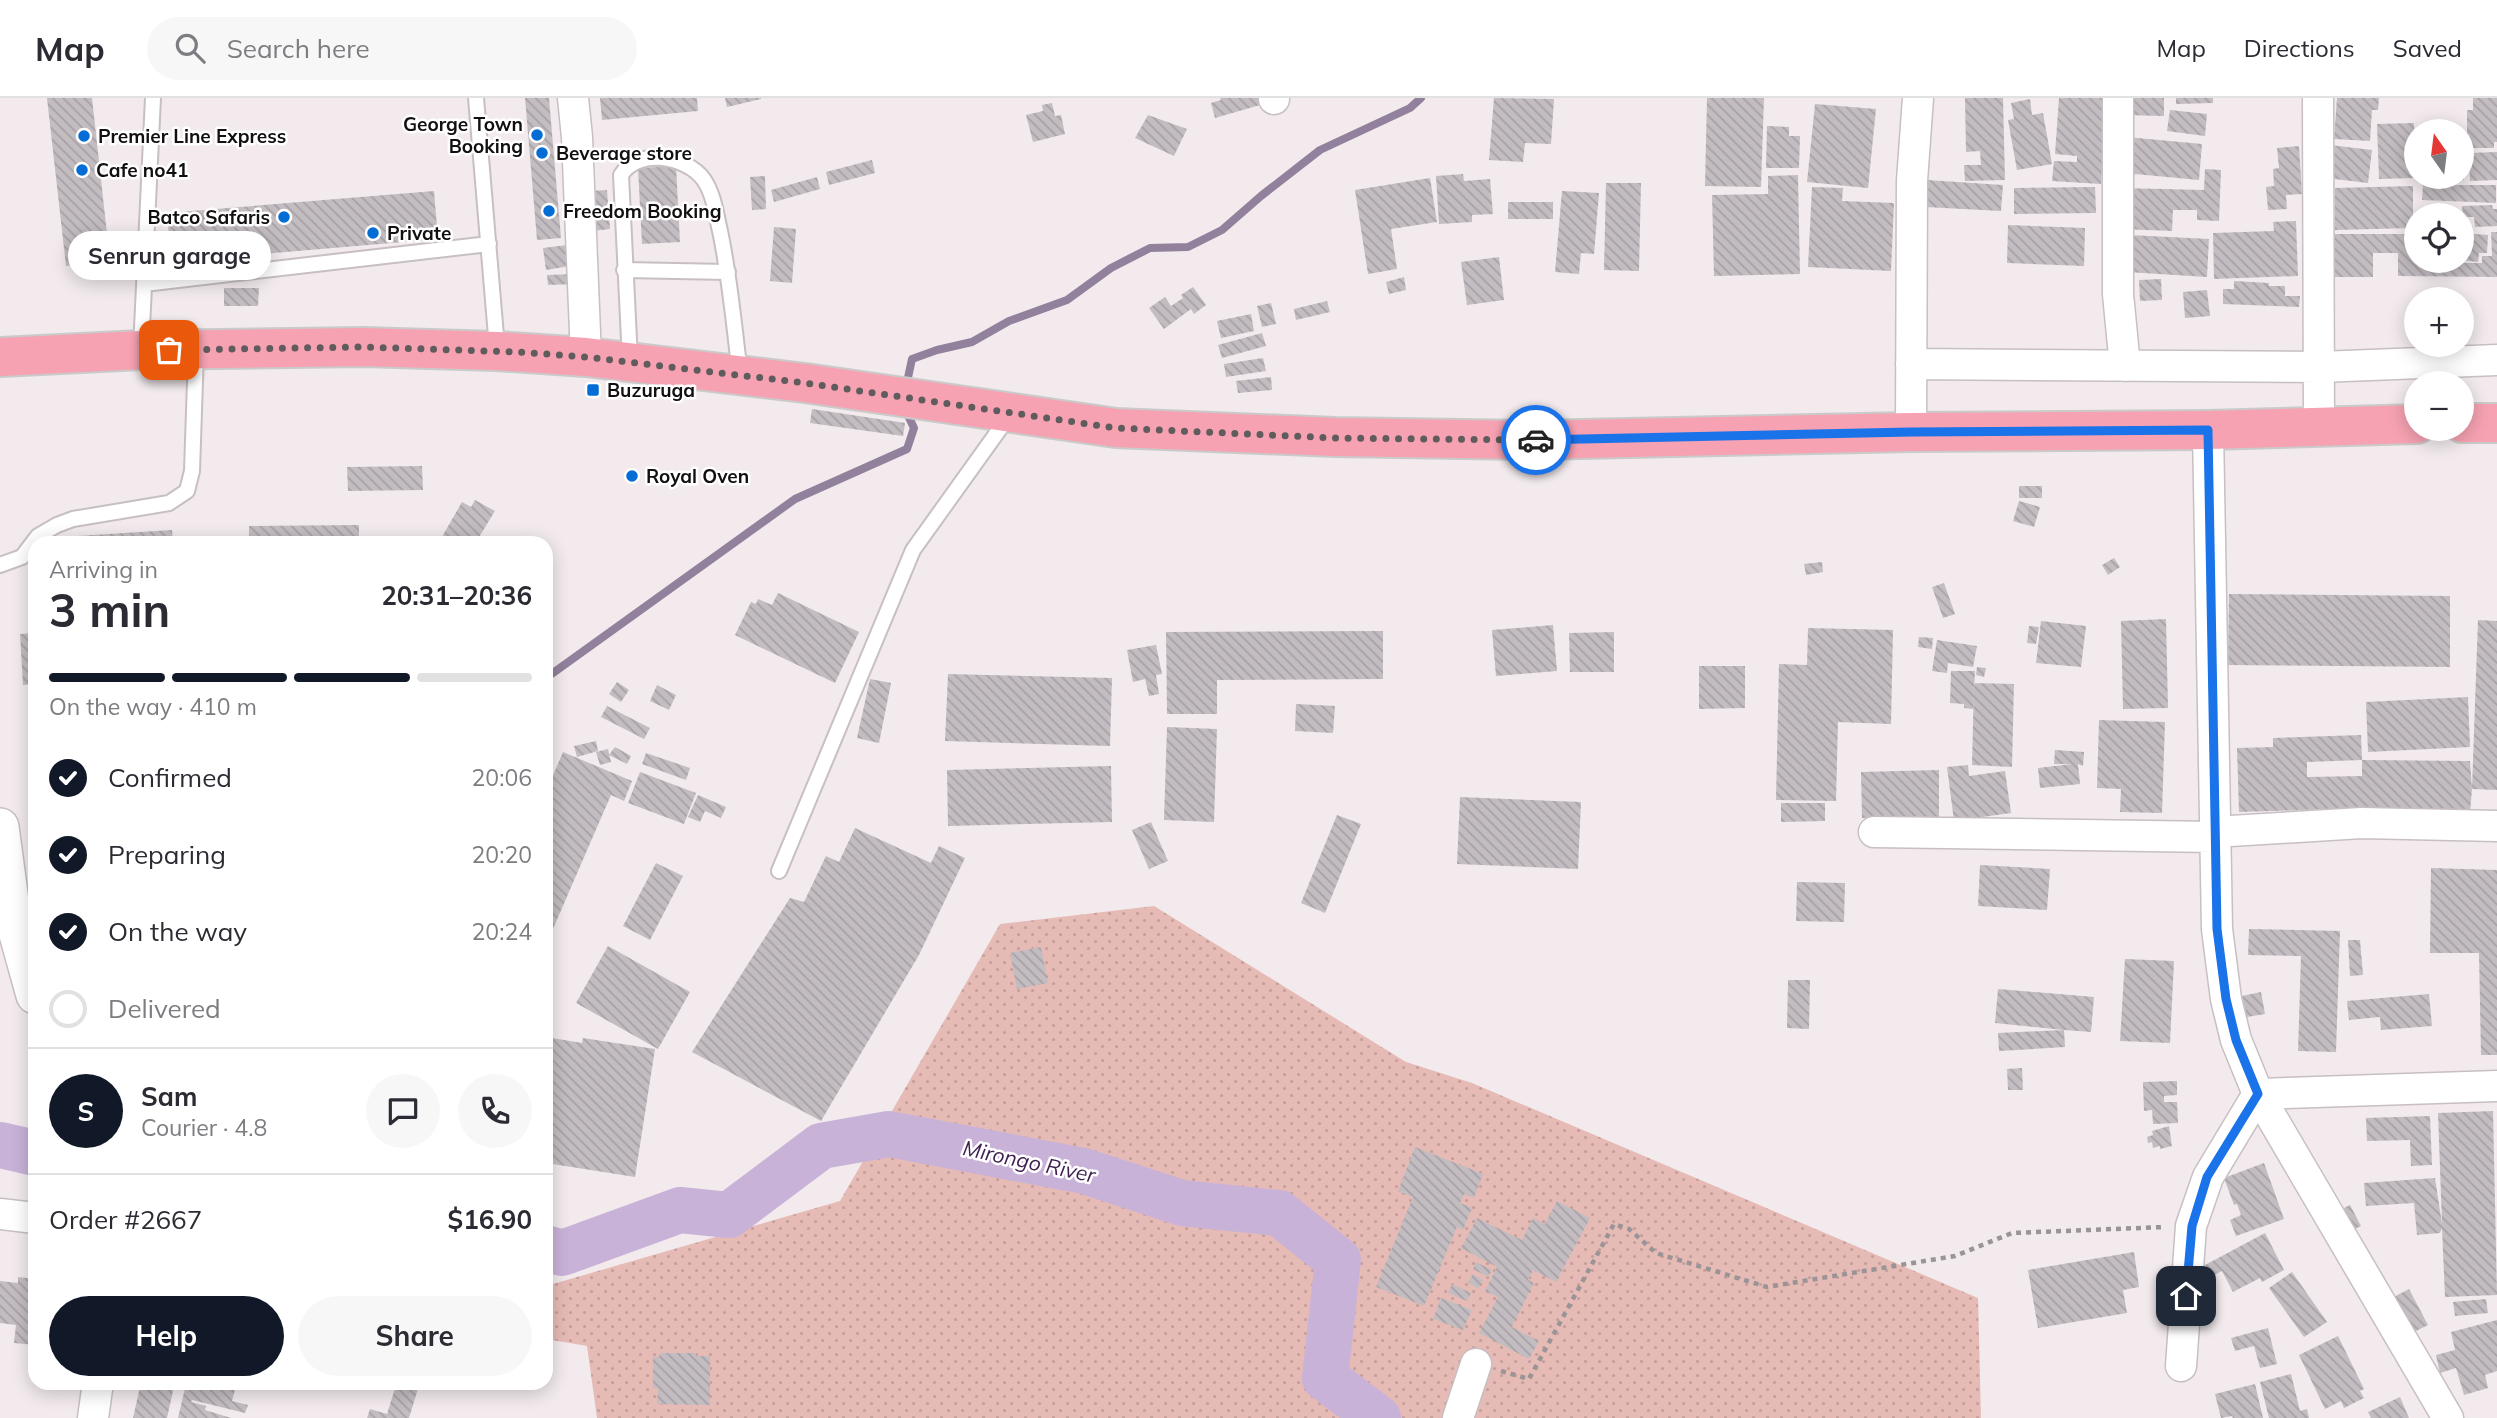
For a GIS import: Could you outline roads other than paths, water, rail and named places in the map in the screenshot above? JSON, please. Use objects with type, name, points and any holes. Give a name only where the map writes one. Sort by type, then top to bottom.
[{"type":"highway","points":[[0,357],[196,349],[363,347],[497,351],[586,357],[805,383],[1116,428],[1335,438],[1534,440],[1911,432],[2208,430],[2404,424]]},
{"type":"highway","points":[[2474,423],[2497,423]]},
{"type":"street","points":[[573,98],[586,357]]},
{"type":"street","points":[[1911,432],[1912,181],[1917,98]]},
{"type":"street","points":[[2118,98],[2117,280],[2124,366]]},
{"type":"street","points":[[2318,98],[2319,426]]},
{"type":"street","points":[[1911,364],[2320,367],[2497,360]]},
{"type":"street","points":[[2208,430],[2214,835],[2217,929],[2226,999],[2236,1040],[2258,1094],[2448,1418]]},
{"type":"street","points":[[1874,832],[2214,835],[2362,823],[2497,826]]},
{"type":"street","points":[[0,827],[11,909],[28,970]]},
{"type":"street","points":[[2258,1094],[2497,1086]]},
{"type":"street","points":[[2181,1366],[2192,1226],[2207,1177],[2258,1094]]},
{"type":"street","points":[[0,1214],[28,1217]]},
{"type":"street","points":[[1458,1418],[1476,1364]]},
{"type":"street","points":[[93,1418],[97,1390]]},
{"type":"lane","points":[[141,350],[153,98]]},
{"type":"lane","points":[[476,98],[497,351]]},
{"type":"lane","points":[[630,362],[621,175],[626,167],[637,161],[660,158],[679,161],[702,178],[715,208],[728,271],[740,376]]},
{"type":"lane","points":[[144,284],[489,244]]},
{"type":"lane","points":[[624,270],[728,271]]},
{"type":"lane","points":[[38,536],[74,519],[169,503],[187,491],[192,471],[196,349]]},
{"type":"lane","points":[[779,871],[913,550],[1011,413]]},
{"type":"lane","points":[[0,565],[22,557],[28,549]]},
{"type":"waterway","points":[[906,387],[912,359],[972,342],[1009,321],[1067,300],[1111,268],[1150,248],[1188,247],[1222,230],[1320,150],[1410,108],[1421,98]]},
{"type":"waterway","points":[[553,673],[795,499],[907,449],[914,428],[905,409]]},
{"type":"waterway","name":"Mirongo River","points":[[553,1250],[562,1253],[680,1210],[729,1215],[821,1146],[889,1134],[1084,1171],[1182,1203],[1279,1213],[1338,1260],[1325,1378],[1378,1418]]},
{"type":"waterway","name":"Mirongo River","points":[[0,1145],[28,1151]]},
{"type":"place","name":"George Town Booking","points":[[537,135]]},
{"type":"place","name":"Premier Line Express","points":[[84,136]]},
{"type":"place","name":"Beverage store","points":[[542,153]]},
{"type":"place","name":"Cafe no41","points":[[82,170]]},
{"type":"place","name":"Freedom Booking","points":[[549,211]]},
{"type":"place","name":"Batco Safaris","points":[[284,217]]},
{"type":"place","name":"Private","points":[[373,233]]},
{"type":"place","name":"Senrun garage","points":[[169,350]]},
{"type":"place","name":"Buzuruga","points":[[593,390]]},
{"type":"place","name":"Royal Oven","points":[[632,476]]}]
